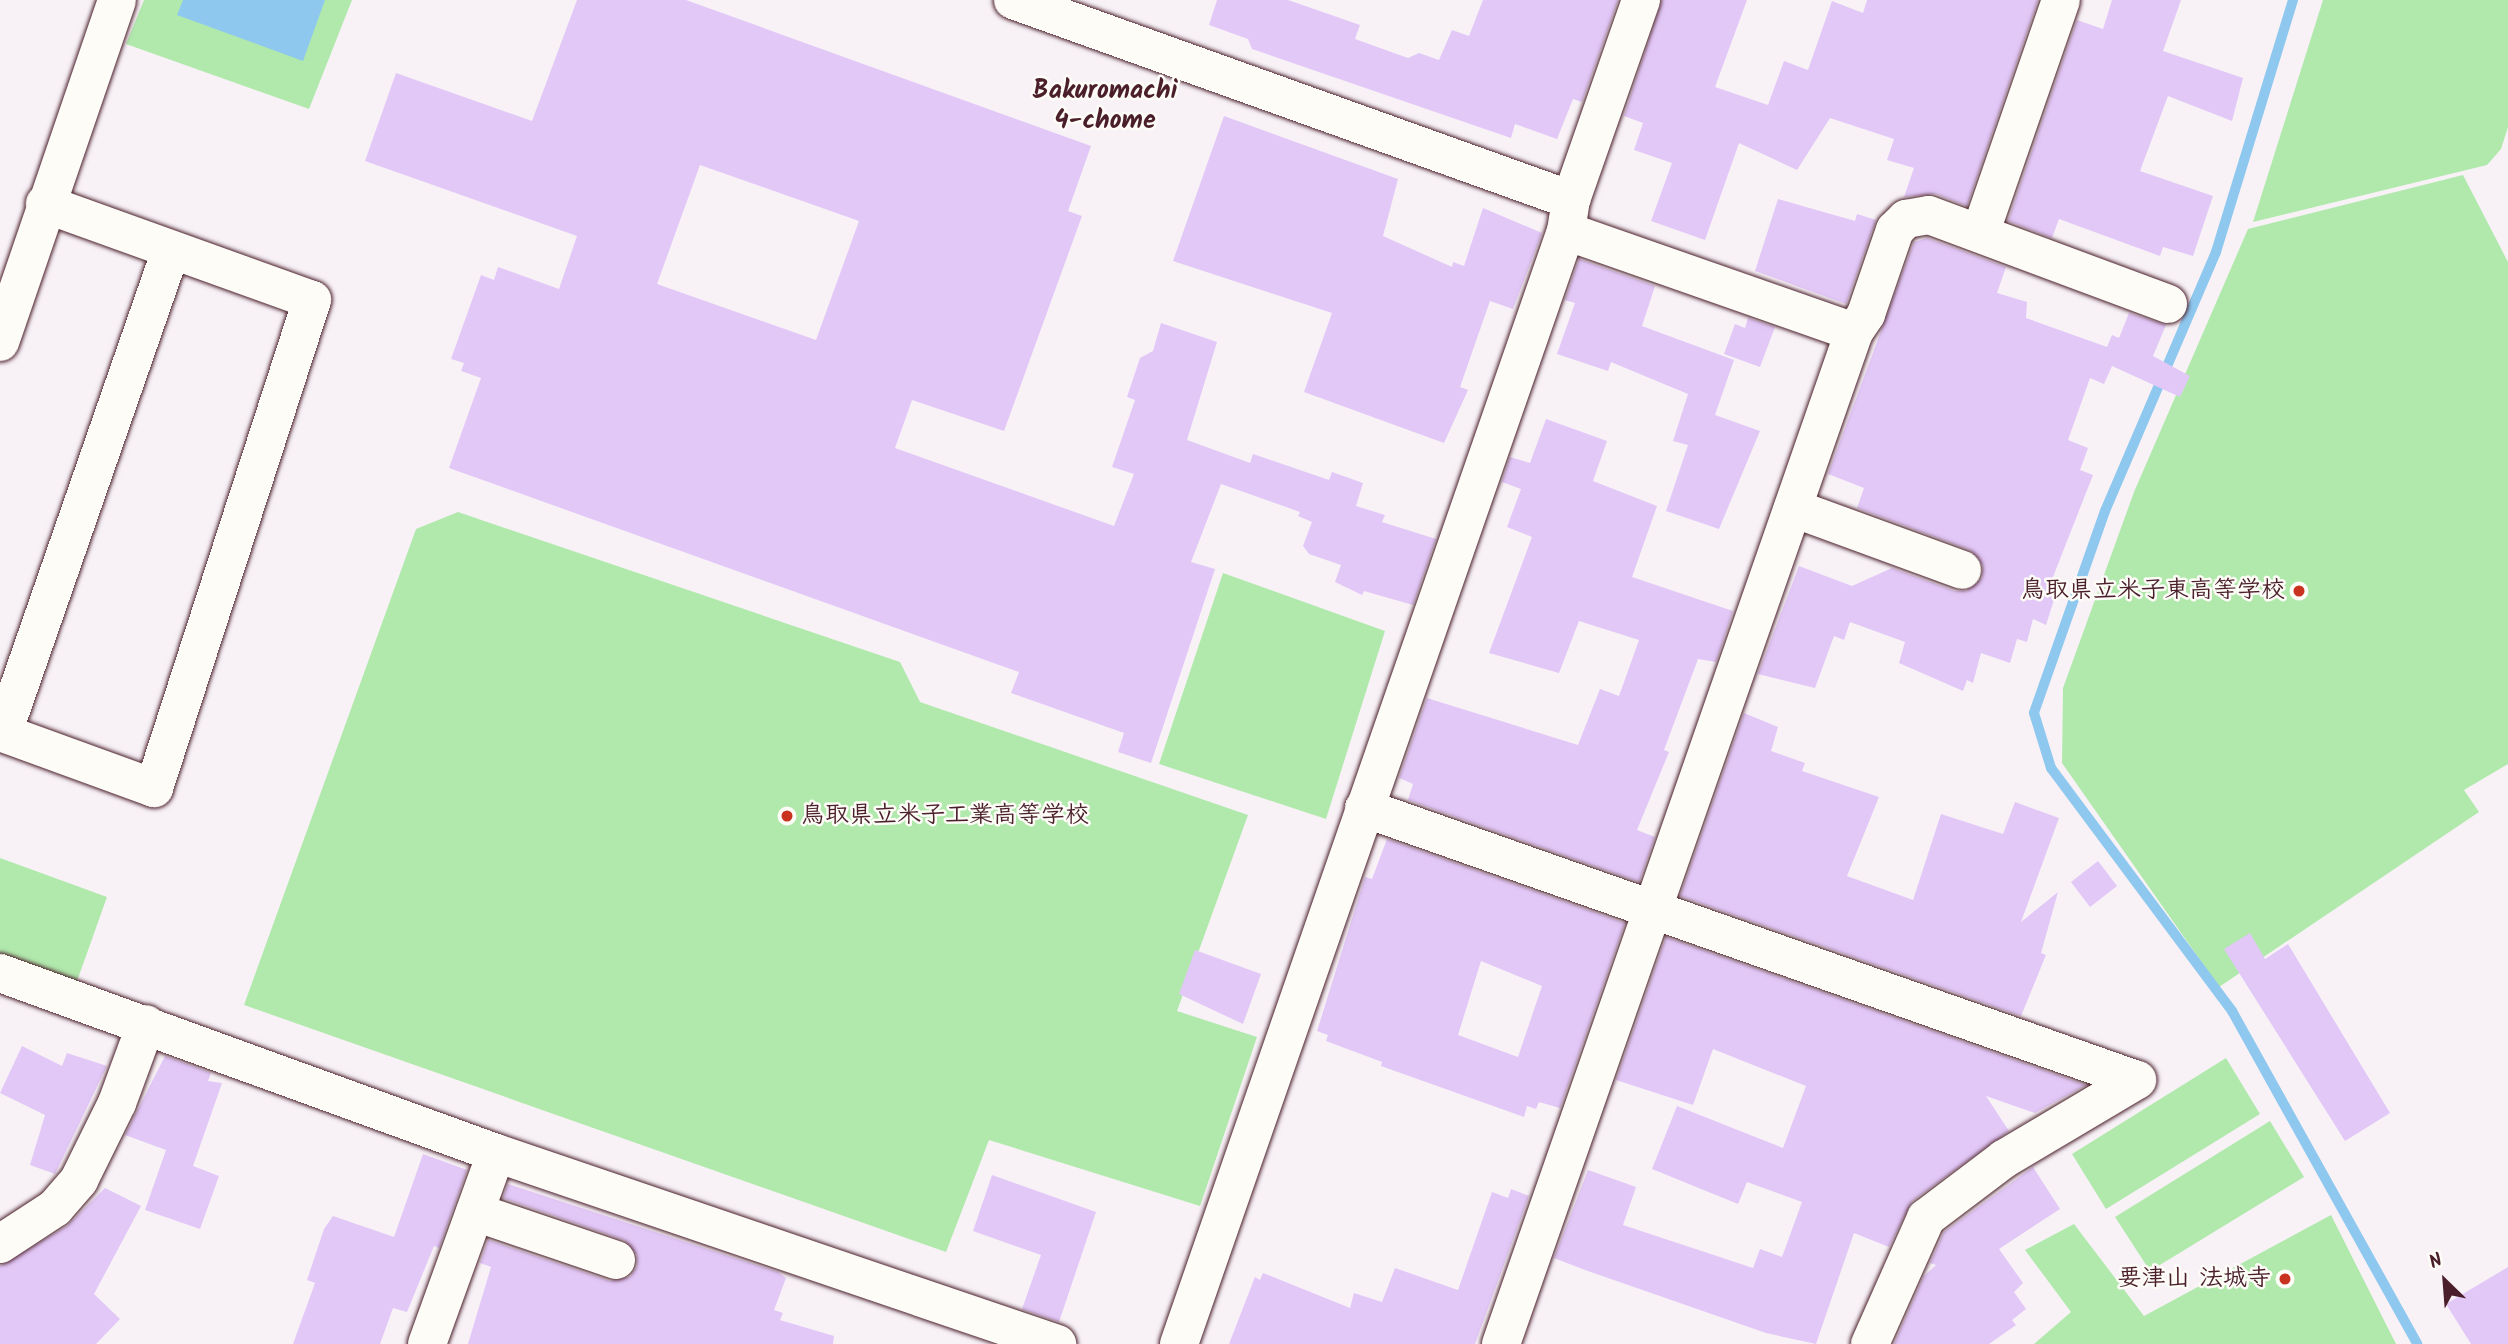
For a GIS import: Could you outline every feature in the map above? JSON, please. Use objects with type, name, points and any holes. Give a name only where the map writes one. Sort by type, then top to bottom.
[{"type":"street","points":[[1,333],[117,0]]},
{"type":"street","points":[[1013,0],[1052,6],[1854,332]]},
{"type":"street","points":[[1179,1344],[1569,216],[1641,0]]},
{"type":"street","points":[[1981,231],[2061,0]]},
{"type":"street","points":[[45,204],[312,300],[154,788],[1,732],[171,250]]},
{"type":"street","points":[[1502,1344],[1854,332],[1899,223],[1929,215],[1981,231],[2168,304]]},
{"type":"street","points":[[1793,508],[1962,570]]},
{"type":"street","points":[[1364,808],[2137,1080],[2004,1159],[1926,1218],[1870,1344]]},
{"type":"street","points":[[0,973],[496,1153],[1057,1344]]},
{"type":"street","points":[[0,1244],[55,1208],[79,1180],[117,1103],[146,1024]]},
{"type":"street","points":[[427,1344],[496,1153]]},
{"type":"street","points":[[475,1212],[616,1260]]},
{"type":"green space","points":[[144,0],[352,0],[309,109],[126,44]]},
{"type":"green space","points":[[2323,0],[2508,0],[2508,127],[2501,149],[2487,165],[2253,222]]},
{"type":"green space","points":[[2463,175],[2508,262],[2508,764],[2464,790],[2479,812],[2219,987],[2062,763],[2063,688],[2134,492],[2248,229]]},
{"type":"green space","points":[[458,512],[900,662],[920,702],[1248,815],[1177,1011],[1257,1037],[1200,1206],[989,1140],[946,1252],[244,1005],[416,529]]},
{"type":"green space","points":[[1223,573],[1385,631],[1326,819],[1159,764]]},
{"type":"green space","points":[[0,858],[107,897],[76,984],[0,957]]},
{"type":"green space","points":[[2226,1058],[2260,1114],[2106,1209],[2072,1154]]},
{"type":"green space","points":[[2270,1121],[2304,1177],[2150,1271],[2115,1217]]},
{"type":"green space","name":"要津山 法城寺","points":[[2331,1215],[2396,1344],[2034,1344],[2071,1312],[2025,1250],[2074,1224],[2144,1316]]},
{"type":"water","points":[[183,0],[325,0],[303,61],[177,15]]},
{"type":"building","points":[[577,0],[686,0],[1091,146],[1068,211],[1082,216],[1004,431],[912,400],[895,448],[1114,526],[1134,474],[1112,467],[1135,400],[1127,397],[1140,358],[1153,351],[1161,323],[1217,342],[1187,440],[1250,463],[1253,454],[1329,480],[1332,472],[1363,483],[1356,506],[1385,515],[1382,522],[1436,539],[1413,605],[1364,591],[1362,595],[1335,582],[1341,565],[1309,554],[1303,546],[1312,522],[1298,516],[1300,512],[1221,484],[1191,562],[1215,569],[1151,763],[1118,752],[1124,733],[1011,693],[1019,672],[449,468],[481,378],[461,371],[464,363],[451,359],[481,275],[494,280],[498,267],[559,289],[577,236],[365,161],[396,73],[532,121]],"holes":[[[700,165],[859,221],[816,340],[657,284]]]},
{"type":"building","points":[[1217,0],[1288,0],[1360,25],[1355,39],[1408,58],[1419,53],[1439,60],[1452,30],[1469,36],[1483,0],[1618,0],[1582,102],[1573,99],[1557,139],[1515,124],[1511,138],[1252,49],[1248,39],[1209,25]]},
{"type":"building","points":[[1662,0],[1747,0],[1715,87],[1768,105],[1784,61],[1808,70],[1832,1],[1863,13],[1867,0],[2038,0],[1967,206],[1936,194],[1904,197],[1914,168],[1887,160],[1894,139],[1830,118],[1797,170],[1739,143],[1705,240],[1651,221],[1672,163],[1634,150],[1643,123],[1624,116]]},
{"type":"building","points":[[2112,0],[2181,0],[2163,51],[2243,78],[2232,121],[2168,96],[2140,171],[2213,196],[2193,256],[2163,247],[2160,256],[2059,219],[2052,238],[2008,221],[2077,20],[2103,29]]},
{"type":"building","points":[[1224,116],[1398,179],[1383,236],[1452,267],[1453,262],[1464,266],[1483,208],[1542,233],[1513,309],[1490,301],[1460,387],[1468,390],[1444,443],[1304,392],[1332,313],[1173,261]]},
{"type":"building","points":[[1778,199],[1855,221],[1857,214],[1876,220],[1846,304],[1755,271]]},
{"type":"building","points":[[1927,238],[2006,267],[1997,293],[2027,302],[2026,318],[2107,347],[2112,335],[2119,338],[2129,313],[2166,325],[2153,356],[2190,376],[2180,397],[2112,366],[2104,384],[2090,378],[2068,440],[2088,448],[2080,470],[2093,475],[2051,582],[2059,584],[2046,625],[2033,619],[2027,642],[2017,639],[2010,663],[1981,653],[1973,683],[1967,680],[1963,691],[1899,663],[1905,642],[1850,622],[1844,640],[1834,636],[1815,688],[1758,674],[1799,566],[1852,586],[1892,568],[1955,591],[1966,591],[1982,578],[1983,566],[1970,550],[1857,508],[1864,488],[1828,474],[1914,242]]},
{"type":"building","points":[[1579,259],[1655,286],[1642,326],[1734,360],[1715,415],[1760,431],[1719,529],[1666,511],[1688,445],[1673,441],[1688,394],[1611,362],[1608,371],[1557,354],[1575,303],[1565,300]]},
{"type":"building","points":[[1748,318],[1775,327],[1760,367],[1724,354],[1735,324],[1745,328]]},
{"type":"building","points":[[1546,419],[1607,441],[1593,481],[1657,506],[1632,577],[1733,611],[1716,662],[1698,659],[1664,750],[1669,752],[1637,830],[1655,837],[1639,882],[1408,800],[1413,784],[1399,778],[1427,698],[1578,745],[1600,689],[1619,696],[1639,640],[1579,621],[1559,673],[1489,653],[1532,537],[1507,527],[1521,489],[1502,482],[1510,457],[1530,463]]},
{"type":"building","points":[[1744,713],[1778,727],[1771,751],[1805,763],[1802,771],[1879,797],[1847,876],[1913,900],[1941,814],[2003,834],[2015,802],[2059,818],[2021,922],[2058,892],[2041,953],[2046,955],[2021,1016],[1680,896]]},
{"type":"building","points":[[1387,839],[1625,923],[1560,1108],[1539,1102],[1536,1109],[1527,1106],[1524,1117],[1381,1066],[1382,1062],[1326,1041],[1328,1035],[1317,1031],[1365,877],[1372,879]],"holes":[[[1481,961],[1542,986],[1518,1057],[1458,1035]]]},
{"type":"building","points":[[2098,861],[2117,886],[2090,907],[2071,882]]},
{"type":"building","points":[[2250,933],[2265,959],[2288,944],[2390,1113],[2345,1141],[2224,949]]},
{"type":"building","points":[[1666,937],[2086,1085],[2035,1113],[1986,1096],[2009,1131],[1912,1201],[1889,1247],[1854,1233],[1816,1344],[1766,1333],[1585,1270],[1554,1258],[1588,1170],[1636,1187],[1623,1225],[1753,1268],[1760,1249],[1782,1257],[1802,1202],[1747,1182],[1738,1204],[1652,1169],[1677,1106],[1783,1148],[1806,1086],[1713,1049],[1693,1105],[1616,1080]]},
{"type":"building","points":[[1195,950],[1261,974],[1243,1024],[1179,994]]},
{"type":"building","points":[[22,1046],[62,1066],[67,1053],[107,1066],[55,1174],[30,1165],[45,1115],[0,1093]]},
{"type":"building","points":[[165,1056],[211,1073],[208,1081],[222,1083],[193,1166],[219,1176],[200,1229],[145,1210],[166,1150],[125,1135]]},
{"type":"building","points":[[423,1154],[467,1170],[439,1248],[434,1246],[407,1312],[393,1308],[380,1344],[293,1344],[315,1283],[307,1280],[324,1229],[333,1216],[394,1237]]},
{"type":"building","points":[[2033,1167],[2060,1209],[1999,1249],[2023,1283],[2014,1292],[2026,1309],[2012,1320],[2016,1325],[1989,1344],[1894,1344],[1924,1276],[1936,1265],[1930,1263],[1944,1232]]},
{"type":"building","points":[[992,1175],[1096,1212],[1059,1322],[1022,1309],[1041,1255],[973,1231]]},
{"type":"building","points":[[508,1184],[778,1272],[786,1278],[774,1310],[783,1313],[780,1320],[834,1336],[833,1344],[468,1344],[491,1267],[480,1263],[488,1240],[610,1281],[630,1277],[637,1266],[637,1255],[624,1240],[503,1198]]},
{"type":"building","points":[[105,1188],[141,1206],[94,1294],[120,1319],[96,1344],[0,1344],[0,1266],[67,1226]]},
{"type":"building","points":[[1511,1189],[1529,1196],[1475,1344],[1229,1344],[1255,1277],[1260,1280],[1263,1273],[1350,1308],[1354,1293],[1382,1302],[1395,1268],[1458,1290],[1492,1192],[1508,1198]]},
{"type":"building","points":[[2508,1267],[2508,1344],[2471,1344],[2446,1304]]},
{"type":"waterway","points":[[2293,0],[2216,252],[2105,511],[2034,713],[2051,768],[2232,1011],[2417,1344]]},
{"type":"place","name":"鳥取県立米子東高等学校","points":[[2299,591]]},
{"type":"place","name":"鳥取県立米子工業高等学校","points":[[787,816]]},
{"type":"place","name":"要津山 法城寺","points":[[2285,1279]]},
{"type":"district","name":"Bakuromachi 4-chome","points":[[1105,107]]}]
